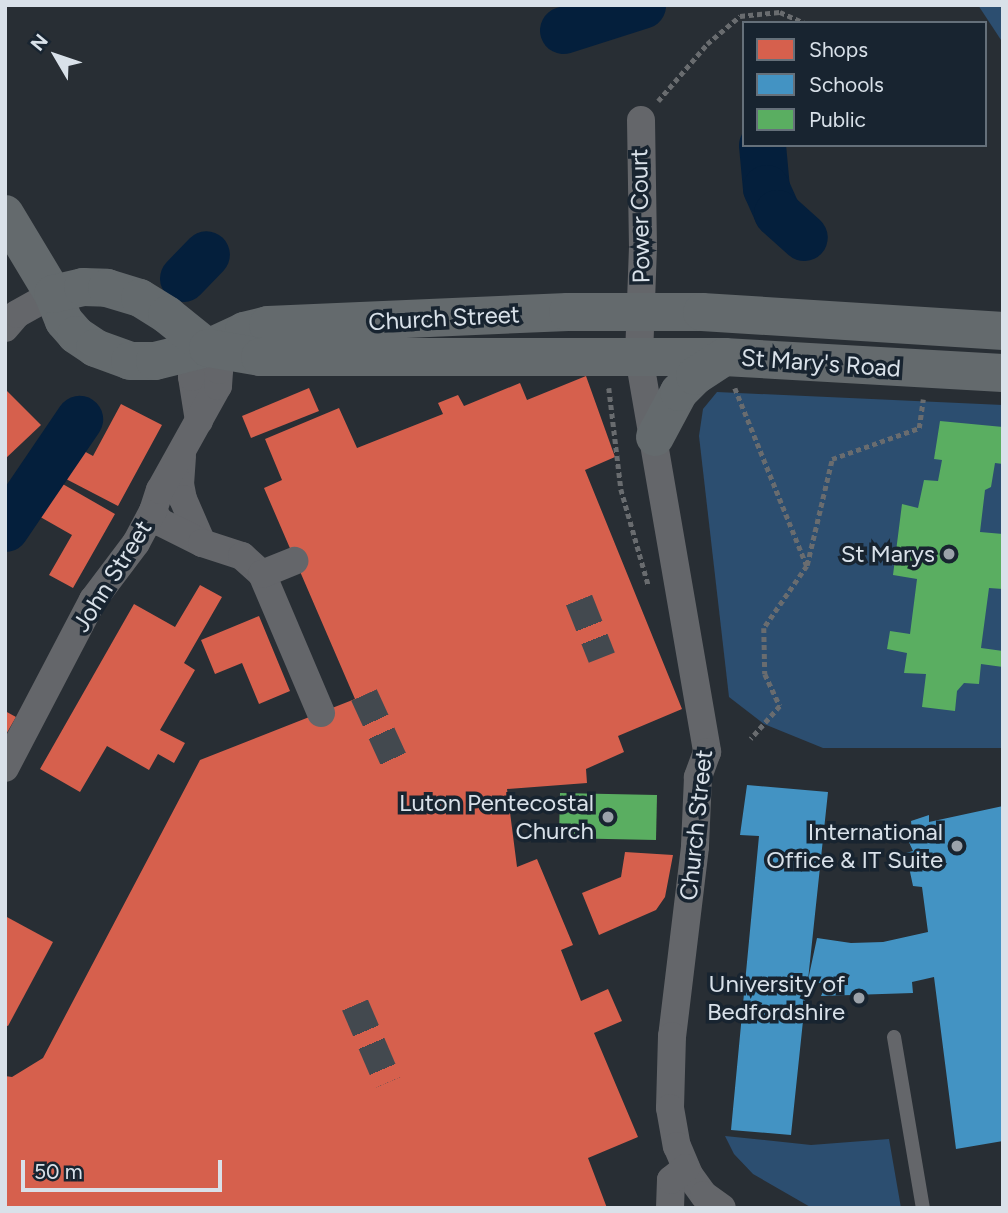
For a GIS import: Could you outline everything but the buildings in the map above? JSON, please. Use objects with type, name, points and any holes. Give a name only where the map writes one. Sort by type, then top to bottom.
[{"type":"street","name":"Power Court","points":[[641,120],[641,312]]},
{"type":"street","name":"Church Street","points":[[5,214],[53,294],[64,321],[76,335],[95,348],[130,361],[155,361],[208,348],[244,331],[268,325],[568,312],[641,312],[639,357],[655,437],[707,752],[698,777],[695,847],[671,1036],[671,1117],[677,1146],[686,1168],[698,1188],[722,1208]]},
{"type":"street","name":"Church Street","points":[[53,294],[83,287],[107,289],[140,298],[167,314],[208,348],[260,357],[639,357]]},
{"type":"street","points":[[5,328],[17,314],[53,294]]},
{"type":"street","name":"St Mary's Road","points":[[641,312],[702,312],[1003,331]]},
{"type":"street","name":"John Street","points":[[5,768],[93,600],[136,543],[160,491],[199,421],[192,377],[208,348]]},
{"type":"street","name":"St Mary's Road","points":[[639,357],[729,372],[1003,373]]},
{"type":"street","points":[[655,437],[679,392],[695,376],[729,372]]},
{"type":"street","points":[[182,453],[180,484],[183,499],[202,543]]},
{"type":"street","points":[[153,511],[160,523],[202,543],[242,556],[262,574],[320,713]]},
{"type":"street","points":[[262,574],[295,561]]},
{"type":"street","points":[[670,1208],[671,1180],[686,1168]]},
{"type":"lane","points":[[894,1037],[923,1208]]},
{"type":"path","points":[[641,120],[707,44],[740,16],[780,12],[800,21]]},
{"type":"path","points":[[729,372],[807,566]]},
{"type":"path","points":[[607,383],[621,489],[650,592]]},
{"type":"path","points":[[751,739],[780,706],[765,674],[764,628],[807,566],[832,459],[919,428],[925,389]]},
{"type":"shaded area","points":[[978,5],[1003,5],[1003,43]]},
{"type":"shaded area","points":[[717,392],[1003,405],[1003,748],[823,748],[764,724],[729,697],[699,436],[703,409]]},
{"type":"shaded area","points":[[725,1136],[811,1145],[889,1139],[901,1208],[812,1208],[753,1174],[734,1154]]},
{"type":"waterway","points":[[563,30],[642,5]]},
{"type":"waterway","points":[[762,147],[766,188],[777,213],[804,237]]},
{"type":"waterway","points":[[183,278],[206,254]]},
{"type":"waterway","points":[[5,528],[79,419]]},
{"type":"tunnel","points":[[579,600],[602,658]]},
{"type":"tunnel","points":[[364,695],[397,767]]},
{"type":"tunnel","points":[[355,1005],[388,1082]]},
{"type":"place","name":"St Marys","points":[[949,554]]},
{"type":"place","name":"Luton Pentecostal Church","points":[[608,817]]},
{"type":"place","name":"International Office & IT Suite","points":[[957,846]]},
{"type":"place","name":"University of Bedfordshire","points":[[859,998]]}]
